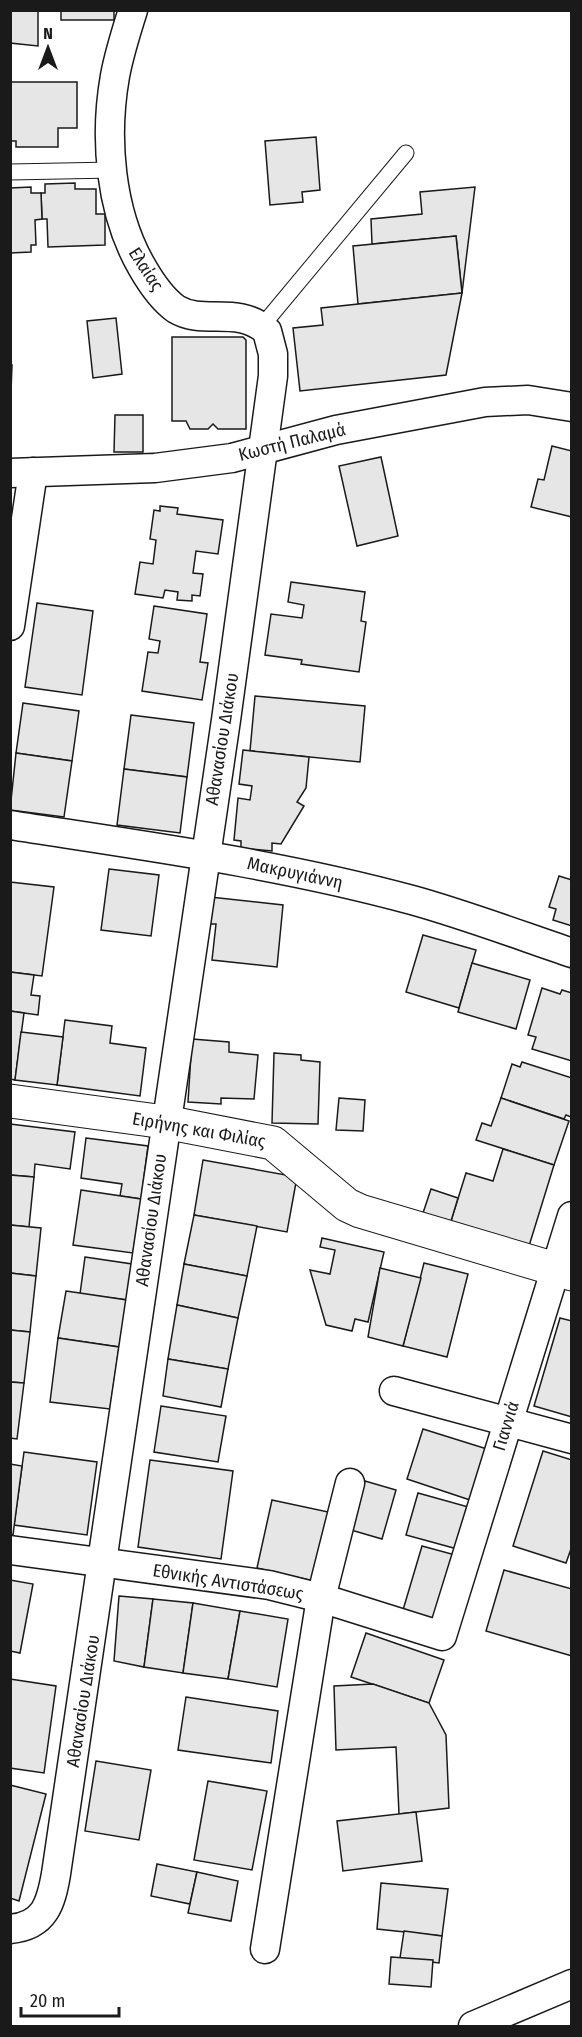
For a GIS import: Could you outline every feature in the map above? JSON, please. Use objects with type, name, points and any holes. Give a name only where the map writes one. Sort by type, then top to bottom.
[{"type":"street","name":"Ελαίας","points":[[133,10],[114,79],[111,108],[113,170],[125,236],[146,274],[164,298],[181,311],[195,315],[237,316],[262,326]]},
{"type":"street","points":[[262,326],[272,342],[273,368],[262,451]]},
{"type":"street","name":"Κωστή Παλαμά","points":[[22,472],[155,468],[232,458],[336,430],[467,405],[528,400],[572,407]]},
{"type":"street","name":"Αθανασίου Διάκου","points":[[10,1929],[39,1918],[46,1912],[52,1897],[103,1563],[262,451]]},
{"type":"street","points":[[10,626],[22,472]]},
{"type":"street","name":"Μακρυγιάννη","points":[[10,825],[204,855],[318,877],[413,900],[572,953]]},
{"type":"street","name":"Ειρήνης και Φιλίας","points":[[10,1101],[165,1122],[273,1143],[347,1205],[360,1211],[564,1272]]},
{"type":"street","name":"Γιαννιά","points":[[442,1636],[507,1422],[564,1272],[572,1216]]},
{"type":"street","points":[[394,1391],[572,1438]]},
{"type":"street","points":[[265,1949],[321,1598],[350,1483]]},
{"type":"street","name":"Εθνικής Αντιστάσεως","points":[[10,1550],[249,1582],[321,1598],[442,1636]]},
{"type":"street","points":[[473,2026],[572,1984]]},
{"type":"lane","points":[[262,326],[406,153]]},
{"type":"lane","points":[[10,172],[113,170]]},
{"type":"building","points":[[10,10],[38,10],[38,46],[10,43]]},
{"type":"building","points":[[61,10],[114,10],[114,20],[61,20]]},
{"type":"building","points":[[10,82],[77,82],[77,128],[58,128],[58,147],[16,147],[16,141],[10,141]]},
{"type":"building","points":[[316,137],[320,190],[302,192],[303,202],[270,205],[265,141]]},
{"type":"building","points":[[75,183],[75,189],[96,189],[96,214],[105,214],[105,245],[48,247],[47,219],[42,219],[41,193],[45,193],[45,184]]},
{"type":"building","points":[[31,187],[31,193],[41,193],[42,219],[35,220],[36,245],[31,245],[31,252],[10,253],[10,188]]},
{"type":"building","points":[[475,187],[462,293],[456,236],[372,244],[371,219],[422,214],[420,192]]},
{"type":"building","points":[[456,236],[462,293],[358,304],[353,246]]},
{"type":"building","points":[[462,293],[446,375],[300,391],[293,328],[323,325],[321,308]]},
{"type":"building","points":[[116,318],[122,374],[93,378],[87,321]]},
{"type":"building","points":[[172,337],[243,337],[246,340],[246,429],[218,429],[213,424],[208,429],[190,429],[186,421],[172,421]]},
{"type":"building","points":[[10,365],[12,365],[10,419]]},
{"type":"building","points":[[115,415],[143,415],[143,452],[114,452]]},
{"type":"building","points":[[552,446],[572,451],[572,517],[531,507],[538,479],[544,480]]},
{"type":"building","points":[[381,457],[398,536],[357,546],[339,466]]},
{"type":"building","points":[[160,506],[178,508],[177,514],[223,520],[218,554],[196,551],[193,573],[203,574],[200,596],[192,595],[192,601],[177,600],[178,592],[165,590],[163,598],[135,594],[140,562],[153,564],[156,540],[150,539],[154,510],[160,511]]},
{"type":"building","points":[[291,582],[365,592],[361,621],[366,622],[359,672],[301,664],[302,660],[265,655],[271,614],[302,618],[304,605],[288,602]]},
{"type":"building","points":[[37,603],[93,611],[82,695],[25,687]]},
{"type":"building","points":[[154,606],[207,614],[200,662],[208,663],[202,700],[142,691],[148,652],[158,653],[160,641],[149,639]]},
{"type":"building","points":[[255,696],[365,706],[360,762],[250,751]]},
{"type":"building","points":[[23,703],[79,711],[72,761],[16,753]]},
{"type":"building","points":[[131,715],[194,723],[187,777],[124,769]]},
{"type":"building","points":[[243,750],[309,757],[306,788],[297,802],[304,806],[281,844],[272,843],[272,851],[241,848],[241,841],[234,840],[238,798],[250,800],[252,786],[239,784]]},
{"type":"building","points":[[16,753],[72,761],[64,817],[10,810]]},
{"type":"building","points":[[124,769],[187,777],[180,833],[117,825]]},
{"type":"building","points":[[109,869],[159,875],[151,936],[101,930]]},
{"type":"building","points":[[559,876],[572,880],[572,926],[553,920],[556,909],[549,907]]},
{"type":"building","points":[[10,882],[54,887],[42,976],[10,972]]},
{"type":"building","points":[[210,897],[283,905],[277,967],[212,960],[216,924],[207,924]]},
{"type":"building","points":[[423,935],[476,950],[459,1008],[406,992]]},
{"type":"building","points":[[472,963],[530,980],[516,1029],[458,1012]]},
{"type":"building","points":[[10,972],[34,975],[31,995],[40,996],[38,1015],[10,1011]]},
{"type":"building","points":[[542,988],[560,994],[562,990],[572,993],[572,1061],[532,1049],[536,1037],[528,1035]]},
{"type":"building","points":[[10,1011],[24,1013],[15,1080],[10,1079]]},
{"type":"building","points":[[65,1020],[112,1026],[110,1043],[146,1048],[140,1096],[57,1085]]},
{"type":"building","points":[[21,1032],[63,1037],[57,1085],[15,1080]]},
{"type":"building","points":[[192,1039],[229,1042],[229,1052],[258,1055],[254,1099],[221,1098],[221,1104],[188,1102]]},
{"type":"building","points":[[274,1053],[301,1055],[301,1060],[320,1062],[318,1124],[272,1123]]},
{"type":"building","points":[[522,1062],[572,1078],[571,1117],[566,1115],[564,1119],[501,1098],[512,1064],[520,1067]]},
{"type":"building","points":[[339,1098],[365,1100],[363,1131],[336,1130]]},
{"type":"building","points":[[501,1098],[569,1121],[554,1165],[476,1140],[482,1123],[491,1126]]},
{"type":"building","points":[[10,1124],[75,1132],[70,1169],[35,1164],[34,1177],[10,1175]]},
{"type":"building","points":[[86,1138],[148,1146],[141,1199],[120,1196],[122,1184],[81,1178]]},
{"type":"building","points":[[503,1149],[554,1165],[529,1246],[451,1221],[466,1173],[493,1181]]},
{"type":"building","points":[[203,1160],[297,1177],[287,1232],[194,1215]]},
{"type":"building","points":[[10,1175],[34,1177],[29,1227],[10,1225]]},
{"type":"building","points":[[431,1189],[458,1198],[451,1221],[423,1213]]},
{"type":"building","points":[[81,1190],[141,1199],[133,1253],[73,1245]]},
{"type":"building","points":[[194,1215],[257,1226],[247,1276],[184,1264]]},
{"type":"building","points":[[10,1225],[41,1228],[36,1276],[10,1273]]},
{"type":"building","points":[[322,1238],[384,1252],[368,1322],[355,1319],[352,1331],[326,1325],[310,1270],[330,1274],[335,1250],[320,1247]]},
{"type":"building","points":[[85,1257],[132,1264],[127,1300],[80,1294]]},
{"type":"building","points":[[424,1263],[468,1274],[447,1357],[403,1346]]},
{"type":"building","points":[[184,1264],[247,1276],[238,1318],[177,1305]]},
{"type":"building","points":[[380,1268],[421,1278],[403,1346],[368,1337]]},
{"type":"building","points":[[10,1273],[36,1276],[30,1332],[10,1330]]},
{"type":"building","points":[[66,1291],[127,1300],[119,1347],[58,1338]]},
{"type":"building","points":[[177,1305],[238,1318],[228,1369],[168,1359]]},
{"type":"building","points":[[560,1318],[572,1321],[572,1417],[534,1406]]},
{"type":"building","points":[[10,1330],[30,1332],[24,1383],[10,1382]]},
{"type":"building","points":[[58,1338],[119,1347],[110,1409],[50,1402]]},
{"type":"building","points":[[168,1359],[228,1369],[221,1407],[163,1396]]},
{"type":"building","points":[[10,1382],[24,1383],[17,1439],[10,1438]]},
{"type":"building","points":[[161,1406],[226,1416],[218,1462],[154,1452]]},
{"type":"building","points":[[423,1429],[487,1449],[470,1500],[407,1479]]},
{"type":"building","points":[[543,1451],[572,1460],[572,1546],[566,1563],[513,1546]]},
{"type":"building","points":[[24,1452],[97,1462],[87,1535],[14,1525]]},
{"type":"building","points":[[150,1460],[233,1471],[221,1559],[138,1547]]},
{"type":"building","points":[[10,1464],[22,1466],[13,1535],[10,1534]]},
{"type":"building","points":[[365,1481],[396,1490],[382,1539],[351,1530]]},
{"type":"building","points":[[418,1493],[472,1508],[461,1550],[406,1535]]},
{"type":"building","points":[[272,1500],[333,1513],[318,1582],[257,1568]]},
{"type":"building","points":[[422,1546],[459,1556],[440,1621],[403,1610]]},
{"type":"building","points":[[504,1570],[572,1589],[572,1656],[486,1631]]},
{"type":"building","points":[[10,1580],[33,1584],[20,1653],[10,1651]]},
{"type":"building","points":[[119,1596],[153,1599],[144,1667],[114,1661]]},
{"type":"building","points":[[153,1599],[193,1603],[183,1673],[144,1667]]},
{"type":"building","points":[[193,1603],[240,1611],[228,1679],[183,1673]]},
{"type":"building","points":[[240,1611],[288,1619],[277,1687],[228,1679]]},
{"type":"building","points":[[366,1633],[444,1660],[429,1703],[351,1677]]},
{"type":"building","points":[[10,1679],[56,1686],[44,1773],[10,1768]]},
{"type":"building","points":[[373,1684],[429,1703],[446,1735],[449,1808],[399,1814],[396,1747],[336,1750],[334,1686]]},
{"type":"building","points":[[186,1697],[278,1711],[271,1763],[178,1750]]},
{"type":"building","points":[[96,1761],[151,1770],[139,1840],[85,1831]]},
{"type":"building","points":[[208,1781],[267,1791],[252,1870],[194,1860]]},
{"type":"building","points":[[10,1785],[46,1794],[19,1901],[10,1898]]},
{"type":"building","points":[[416,1812],[422,1861],[343,1871],[337,1821]]},
{"type":"building","points":[[157,1864],[197,1872],[190,1904],[151,1896]]},
{"type":"building","points":[[197,1872],[238,1881],[231,1921],[188,1913]]},
{"type":"building","points":[[381,1883],[448,1889],[442,1936],[377,1929]]},
{"type":"building","points":[[404,1931],[442,1936],[439,1963],[400,1958]]},
{"type":"building","points":[[391,1957],[433,1960],[431,1987],[389,1984]]}]
